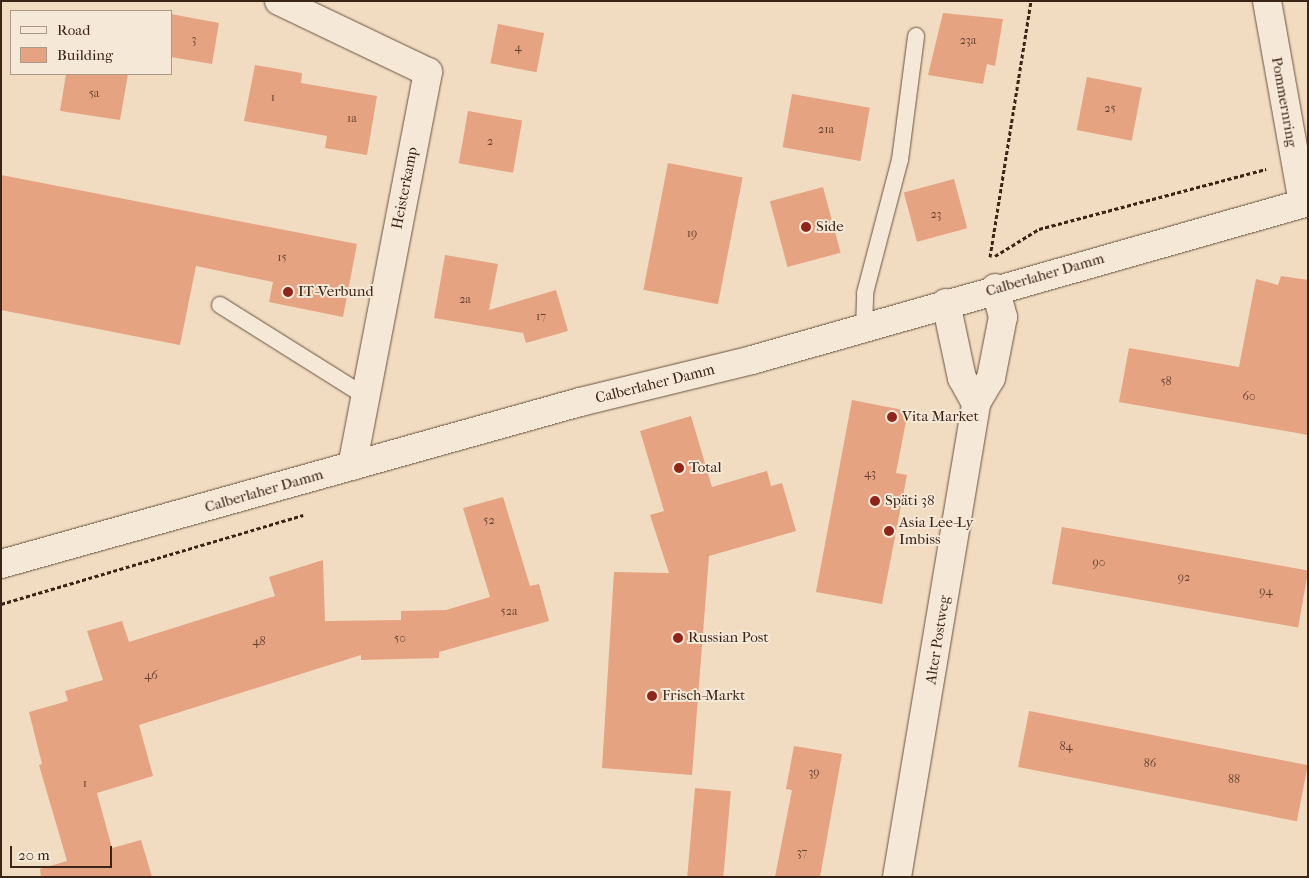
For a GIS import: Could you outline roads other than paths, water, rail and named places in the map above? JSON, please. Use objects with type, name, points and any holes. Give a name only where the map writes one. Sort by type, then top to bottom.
[{"type":"street","name":"Heisterkamp","points":[[279,1],[428,72],[352,466]]},
{"type":"street","name":"Pommernring","points":[[1267,1],[1306,202]]},
{"type":"street","name":"Calberlaher Damm","points":[[1,564],[352,466],[864,328],[995,288],[1306,202]]},
{"type":"street","name":"Alter Postweg","points":[[897,877],[976,403],[991,378],[1003,316],[995,288]]},
{"type":"street","points":[[946,303],[962,378],[976,403]]},
{"type":"lane","points":[[864,328],[865,293],[900,160],[916,36]]},
{"type":"lane","points":[[220,305],[365,396]]},
{"type":"place","name":"Side","points":[[806,227]]},
{"type":"place","name":"IT-Verbund","points":[[288,292]]},
{"type":"place","name":"Vita Market","points":[[892,417]]},
{"type":"place","name":"Total","points":[[679,468]]},
{"type":"place","name":"Späti 38","points":[[875,501]]},
{"type":"place","name":"Asia Lee-Ly Imbiss","points":[[889,531]]},
{"type":"place","name":"Russian Post","points":[[678,638]]},
{"type":"place","name":"Frisch-Markt","points":[[652,696]]}]
